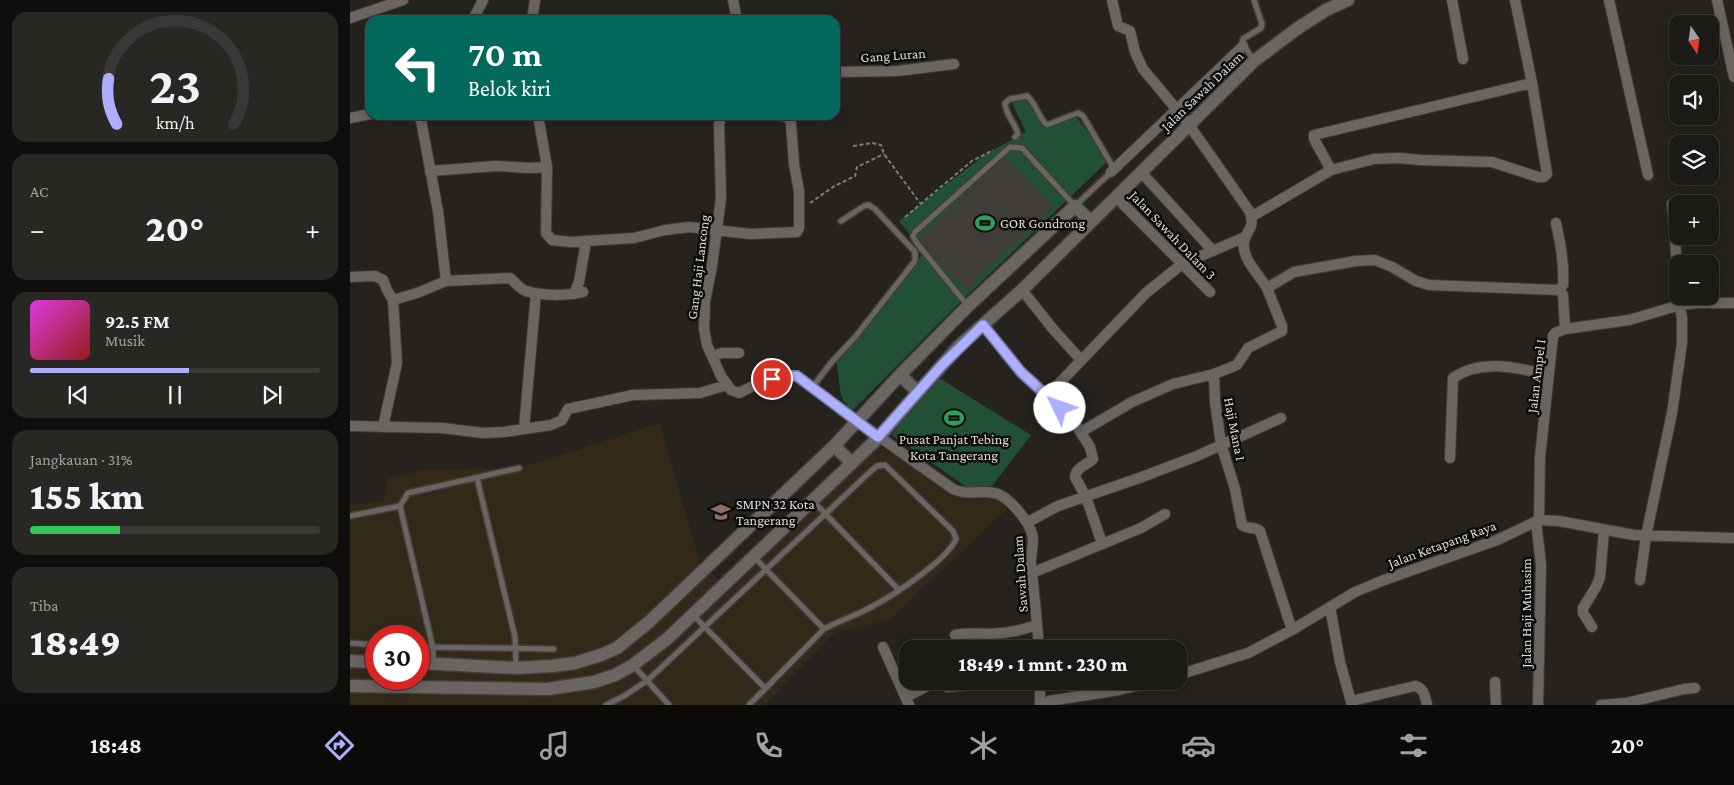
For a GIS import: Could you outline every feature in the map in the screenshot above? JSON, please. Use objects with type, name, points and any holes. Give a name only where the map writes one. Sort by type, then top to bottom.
[{"type":"street","points":[[350,18],[403,0]]},
{"type":"street","points":[[476,15],[483,0]]},
{"type":"street","points":[[533,15],[535,0]]},
{"type":"street","points":[[732,0],[736,15]]},
{"type":"street","points":[[1081,432],[1132,402],[1173,384],[1229,370],[1237,365],[1248,348],[1282,331],[1282,326],[1267,288],[1245,254],[1244,245],[1246,237],[1253,223],[1250,212],[1183,117],[1143,69],[1135,52],[1130,32],[1118,26],[1112,0]]},
{"type":"street","name":"Jalan Sawah Dalam","points":[[1081,212],[1116,197],[1141,172],[1183,117],[1252,59],[1326,10],[1348,0]]},
{"type":"street","points":[[1452,0],[1463,59]]},
{"type":"street","points":[[1252,218],[1331,170],[1374,159],[1399,158],[1492,162],[1526,174],[1538,177],[1544,176],[1546,174],[1532,83],[1515,0]]},
{"type":"street","points":[[1609,0],[1648,174]]},
{"type":"street","points":[[1716,0],[1731,48],[1734,76]]},
{"type":"street","points":[[1111,172],[1183,117],[1244,48]]},
{"type":"street","name":"Gang Luran","points":[[840,72],[896,71],[954,64]]},
{"type":"street","points":[[1331,170],[1314,140],[1314,135],[1532,83]]},
{"type":"street","points":[[350,118],[365,115]]},
{"type":"street","points":[[421,120],[438,211],[446,281]]},
{"type":"street","points":[[539,120],[547,167],[546,233],[552,240],[570,242],[634,238],[681,228],[716,229],[750,234],[797,232],[799,228],[799,191],[794,164],[791,120]]},
{"type":"street","name":"Gang Haji Lancong","points":[[720,120],[721,198],[706,301],[704,329],[707,345],[727,385]]},
{"type":"street","points":[[430,171],[489,166],[547,167]]},
{"type":"street","points":[[1141,172],[1213,251]]},
{"type":"street","name":"Jalan Sawah Dalam 3","points":[[1116,197],[1210,292]]},
{"type":"street","points":[[433,664],[516,668],[552,666],[575,663],[601,655],[625,656],[656,648],[813,501],[953,353],[1022,290],[1081,212]]},
{"type":"street","points":[[430,684],[548,689],[594,682],[615,675],[625,656],[650,622],[860,424],[900,375],[968,306],[1081,212]]},
{"type":"street","points":[[1267,288],[1294,272],[1356,261],[1375,260],[1392,267],[1416,282],[1429,286],[1558,290],[1563,286],[1564,265],[1556,223]]},
{"type":"street","points":[[1047,396],[1146,293],[1182,264],[1246,237]]},
{"type":"street","points":[[393,300],[417,293],[446,281],[510,278],[525,291],[546,295],[578,293],[586,242]]},
{"type":"street","points":[[350,277],[375,276],[383,280],[386,290],[393,300],[397,363],[383,427]]},
{"type":"street","points":[[1022,290],[1080,360]]},
{"type":"street","points":[[1558,290],[1563,295],[1565,329]]},
{"type":"street","points":[[524,429],[536,293]]},
{"type":"street","name":"Jalan Ampel I","points":[[1719,303],[1734,303]]},
{"type":"street","name":"Jalan Ampel I","points":[[1537,521],[1540,457],[1553,336],[1555,333],[1565,329],[1629,320],[1669,305]]},
{"type":"street","points":[[1640,580],[1646,536],[1672,413],[1682,343],[1682,318],[1680,305]]},
{"type":"street","points":[[983,325],[1021,372],[1073,420],[1090,447],[1093,455],[1090,461],[1075,473],[1074,477],[1086,497],[1102,543]]},
{"type":"street","points":[[712,356],[722,353],[739,353]]},
{"type":"street","points":[[1450,458],[1453,378],[1463,372],[1487,367],[1520,368],[1549,375]]},
{"type":"street","name":"Haji Mana I","points":[[1214,374],[1215,402],[1221,444],[1235,489],[1242,525],[1246,528],[1260,531],[1292,630]]},
{"type":"street","points":[[350,426],[442,428],[504,432],[551,425],[562,420],[568,409],[633,395],[700,393],[727,385],[731,390],[739,393],[759,382],[792,375],[797,376],[860,424]]},
{"type":"street","points":[[900,375],[918,392]]},
{"type":"street","points":[[1028,522],[1058,506],[1142,478],[1281,418]]},
{"type":"street","name":"Sawah Dalam","points":[[860,424],[953,490],[967,494],[986,492],[1000,495],[1028,522],[1033,540],[1030,564],[1038,640]]},
{"type":"street","points":[[835,448],[850,462]]},
{"type":"street","points":[[1032,573],[1140,528],[1165,514]]},
{"type":"street","points":[[1537,521],[1559,521],[1646,536],[1734,538]]},
{"type":"street","name":"Jalan Ketapang Raya","points":[[1187,672],[1248,653],[1292,630],[1355,592],[1497,540],[1537,521]]},
{"type":"street","name":"Jalan Haji Muhasim","points":[[1537,521],[1541,565],[1538,705]]},
{"type":"street","points":[[1592,627],[1583,612],[1583,608],[1600,577],[1604,530]]},
{"type":"street","points":[[1330,607],[1340,662],[1351,703],[1415,686],[1423,691],[1427,705]]},
{"type":"street","points":[[955,635],[1014,632],[1037,625]]},
{"type":"street","points":[[883,646],[907,701],[924,690]]},
{"type":"street","points":[[350,661],[365,662]]},
{"type":"street","points":[[1495,682],[1496,705]]},
{"type":"street","points":[[350,686],[365,684]]},
{"type":"street","points":[[1601,705],[1626,703],[1695,688]]},
{"type":"street","points":[[1041,690],[1042,705],[1054,700],[1119,690]]},
{"type":"lane","points":[[1252,59],[1244,48],[1243,39],[1261,28],[1262,24],[1254,0]]},
{"type":"lane","points":[[968,306],[916,242],[915,232],[1010,147],[1022,148],[1081,212],[1113,167],[1083,116],[1078,113],[1047,125],[1027,96],[1010,99],[1005,103],[1005,108],[1017,130],[1018,134],[1015,138]]},
{"type":"lane","points":[[812,388],[830,364],[856,336],[915,260],[915,252],[869,205],[864,206],[841,221]]},
{"type":"lane","points":[[606,705],[648,680],[870,472],[877,466],[885,465],[953,531],[956,539],[953,546],[940,559],[872,607],[824,629],[750,705]]},
{"type":"lane","points":[[433,664],[433,648],[400,506],[408,493],[519,468]]},
{"type":"lane","points":[[477,478],[515,637],[516,668]]},
{"type":"lane","points":[[813,501],[898,590]]},
{"type":"lane","points":[[350,516],[400,506]]},
{"type":"lane","points":[[754,557],[824,629]]},
{"type":"lane","points":[[693,615],[765,688]]},
{"type":"lane","points":[[350,643],[365,644]]},
{"type":"lane","points":[[430,648],[554,649]]},
{"type":"lane","points":[[625,656],[669,705]]},
{"type":"path","points":[[853,146],[879,143],[884,154],[920,203]]},
{"type":"path","points":[[905,217],[972,161],[998,147]]},
{"type":"path","points":[[799,209],[833,187],[855,176],[857,167],[884,154]]},
{"type":"shaded area","points":[[660,423],[700,564],[728,588],[868,451],[883,448],[966,499],[994,497],[1012,504],[889,620],[834,633],[765,705],[350,705],[350,505],[384,501],[387,479],[423,470],[520,468]]},
{"type":"green space","points":[[1027,93],[1049,126],[1074,114],[1109,160],[954,308],[851,412],[841,396],[836,358],[924,252],[899,221],[986,154],[1026,132],[1010,99]]},
{"type":"green space","name":"Pusat Panjat Tebing Kota Tangerang","points":[[939,378],[1031,435],[992,486],[968,488],[892,435],[915,402]]},
{"type":"building","name":"GOR Gondrong","points":[[1005,157],[1053,207],[966,290],[931,254],[919,238]]},
{"type":"place","name":"GOR Gondrong","points":[[985,223]]},
{"type":"place","name":"Pusat Panjat Tebing Kota Tangerang","points":[[954,418]]},
{"type":"place","name":"SMPN 32 Kota Tangerang","points":[[721,512]]},
{"type":"route","points":[[772,379],[792,375],[797,376],[878,437],[958,347],[983,325],[1021,372],[1060,408]]}]
